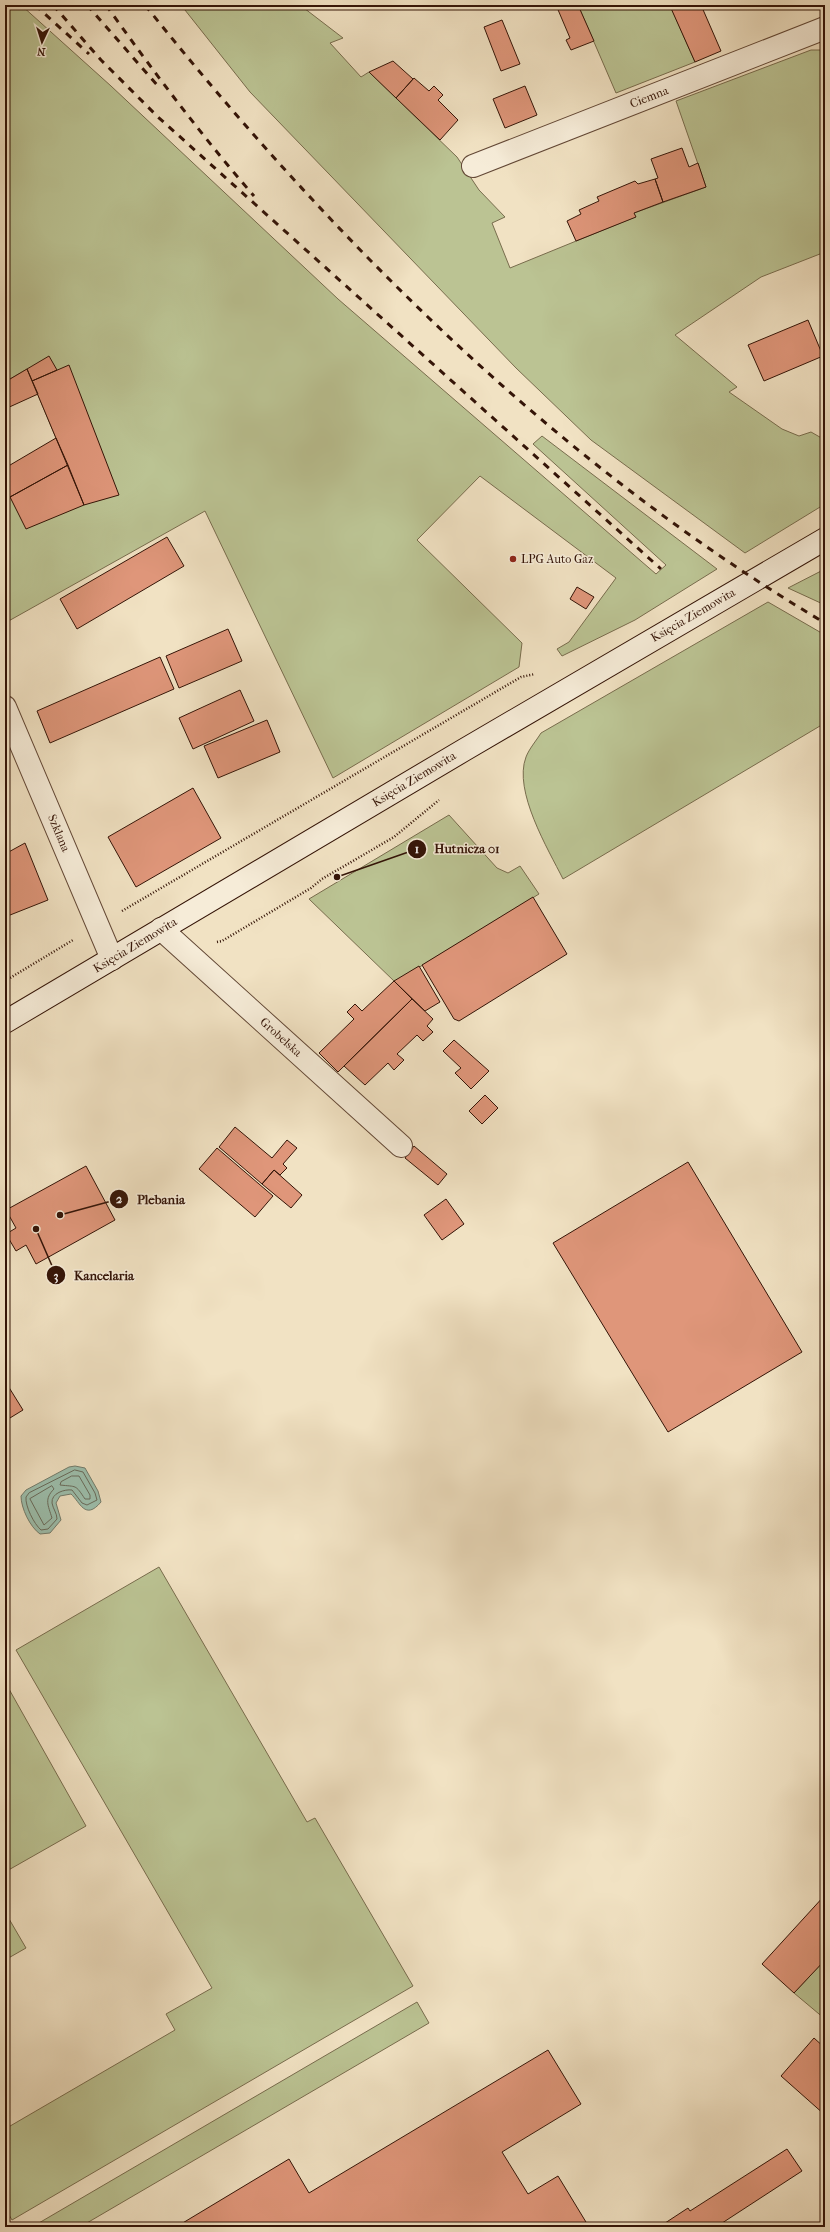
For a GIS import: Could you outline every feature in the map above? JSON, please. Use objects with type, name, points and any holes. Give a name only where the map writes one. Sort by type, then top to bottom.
[{"type":"street","name":"Ciemna","points":[[473,166],[825,28]]},
{"type":"street","name":"Księcia Ziemowita","points":[[5,1022],[825,540]]},
{"type":"street","name":"Szklana","points":[[5,707],[112,959]]},
{"type":"street","name":"Grobelska","points":[[161,929],[401,1146]]},
{"type":"shaded area","points":[[5,5],[21,5],[111,86],[338,299],[656,574],[666,565],[533,444],[542,436],[717,569],[635,620],[562,656],[557,649],[569,642],[616,578],[480,476],[417,540],[522,643],[519,667],[333,778],[205,511],[5,623],[5,500],[67,464],[27,369],[5,382]]},
{"type":"shaded area","points":[[181,5],[300,5],[343,38],[330,43],[361,77],[369,72],[457,157],[479,190],[505,217],[492,223],[510,268],[635,217],[634,213],[706,187],[676,101],[811,50],[825,50],[825,252],[761,277],[675,335],[737,387],[729,392],[782,429],[799,436],[811,432],[825,440],[825,504],[745,553],[591,440],[516,368],[250,92]]},
{"type":"shaded area","points":[[578,5],[670,5],[695,62],[616,93]]},
{"type":"shaded area","points":[[825,569],[825,605],[788,588]]},
{"type":"shaded area","points":[[768,602],[825,635],[825,723],[563,879],[534,820],[524,786],[523,771],[526,757],[541,733]]},
{"type":"shaded area","points":[[449,815],[497,868],[508,873],[520,866],[539,894],[395,982],[309,899]]},
{"type":"shaded area","points":[[159,1567],[307,1822],[315,1818],[413,1986],[12,2220],[5,2208],[5,2129],[175,2030],[166,2014],[212,1988],[16,1650]]},
{"type":"shaded area","points":[[5,1682],[86,1826],[5,1872]]},
{"type":"shaded area","points":[[5,1912],[26,1948],[5,1960]]},
{"type":"shaded area","points":[[825,1960],[825,2019],[794,1993]]},
{"type":"shaded area","points":[[417,2002],[429,2023],[80,2227],[32,2227]]},
{"type":"water","points":[[75,1466],[85,1468],[98,1491],[101,1502],[91,1510],[87,1510],[80,1505],[71,1494],[60,1496],[56,1503],[61,1520],[50,1533],[40,1534],[36,1531],[27,1517],[21,1501],[21,1496],[26,1490],[69,1467]]},
{"type":"building","points":[[556,5],[578,5],[594,41],[571,50],[566,40],[570,38]]},
{"type":"building","points":[[701,5],[721,51],[695,62],[670,6]]},
{"type":"building","points":[[502,20],[520,64],[501,71],[484,27]]},
{"type":"building","points":[[393,61],[413,79],[396,98],[369,72]]},
{"type":"building","points":[[414,78],[429,91],[434,86],[443,95],[438,100],[458,120],[440,140],[396,98]]},
{"type":"building","points":[[525,86],[537,115],[505,128],[493,99]]},
{"type":"building","points":[[682,148],[689,167],[698,163],[706,187],[663,202],[655,179],[658,178],[651,159]]},
{"type":"building","points":[[655,179],[663,202],[634,213],[636,217],[576,241],[567,221],[581,214],[579,210],[599,201],[597,197],[635,181],[638,184]]},
{"type":"building","points":[[808,320],[823,356],[764,381],[748,345]]},
{"type":"building","points":[[49,356],[57,370],[32,381],[27,369]]},
{"type":"building","points":[[69,365],[119,495],[84,505],[32,381]]},
{"type":"building","points":[[27,369],[38,394],[5,409],[5,382]]},
{"type":"building","points":[[56,438],[68,465],[10,497],[5,489],[5,468]]},
{"type":"building","points":[[68,465],[84,505],[26,529],[10,497]]},
{"type":"building","points":[[167,537],[184,566],[77,629],[60,599]]},
{"type":"building","points":[[577,587],[594,597],[586,609],[570,599]]},
{"type":"building","points":[[228,629],[242,661],[179,688],[166,656]]},
{"type":"building","points":[[160,657],[174,689],[50,743],[37,711]]},
{"type":"building","points":[[240,690],[254,721],[193,749],[179,718]]},
{"type":"building","points":[[267,720],[280,752],[218,778],[204,746]]},
{"type":"building","points":[[193,788],[221,838],[136,887],[108,837]]},
{"type":"building","points":[[25,843],[48,900],[5,917],[5,854]]},
{"type":"building","points":[[533,897],[567,954],[459,1021],[454,1019],[422,965]]},
{"type":"building","points":[[419,966],[440,1002],[425,1011],[394,981]]},
{"type":"building","points":[[394,981],[412,999],[338,1072],[319,1053],[354,1019],[347,1012],[355,1004],[362,1011]]},
{"type":"building","points":[[412,999],[433,1019],[427,1026],[433,1032],[423,1041],[417,1035],[397,1054],[404,1060],[394,1070],[388,1063],[365,1085],[344,1066]]},
{"type":"building","points":[[454,1040],[489,1071],[471,1089],[455,1073],[461,1068],[443,1051]]},
{"type":"building","points":[[485,1095],[498,1108],[482,1124],[469,1111]]},
{"type":"building","points":[[235,1127],[272,1158],[287,1140],[297,1148],[283,1164],[287,1168],[280,1175],[274,1170],[262,1184],[219,1147]]},
{"type":"building","points":[[414,1146],[447,1174],[438,1185],[405,1158]]},
{"type":"building","points":[[217,1148],[273,1196],[255,1217],[199,1169]]},
{"type":"building","points":[[688,1162],[802,1352],[668,1432],[553,1243]]},
{"type":"building","points":[[86,1166],[115,1220],[36,1264],[26,1245],[16,1251],[6,1234],[16,1228],[6,1210]]},
{"type":"building","points":[[274,1170],[302,1195],[291,1208],[262,1184]]},
{"type":"building","points":[[446,1199],[464,1224],[442,1240],[424,1215]]},
{"type":"building","points":[[5,1381],[23,1410],[5,1421]]},
{"type":"building","points":[[825,1895],[825,1960],[794,1993],[762,1964]]},
{"type":"building","points":[[814,2038],[825,2048],[825,2115],[781,2076]]},
{"type":"building","points":[[548,2050],[581,2104],[502,2152],[528,2194],[558,2176],[589,2227],[176,2227],[289,2159],[309,2193]]},
{"type":"building","points":[[787,2149],[802,2171],[716,2227],[659,2227],[688,2208],[690,2211]]},
{"type":"railway","points":[[35,5],[89,54]]},
{"type":"railway","points":[[53,5],[101,60],[158,117],[661,569]]},
{"type":"railway","points":[[87,5],[158,86]]},
{"type":"railway","points":[[106,5],[215,150],[254,196]]},
{"type":"railway","points":[[145,5],[218,94],[295,181],[374,264],[457,345],[544,421],[634,494],[727,561],[825,623]]},
{"type":"place","name":"LPG Auto Gaz","points":[[513,559]]},
{"type":"place","name":"Hutnicza 01","points":[[337,877]]},
{"type":"place","name":"Plebania","points":[[60,1215]]},
{"type":"place","name":"Kancelaria","points":[[36,1229]]}]
